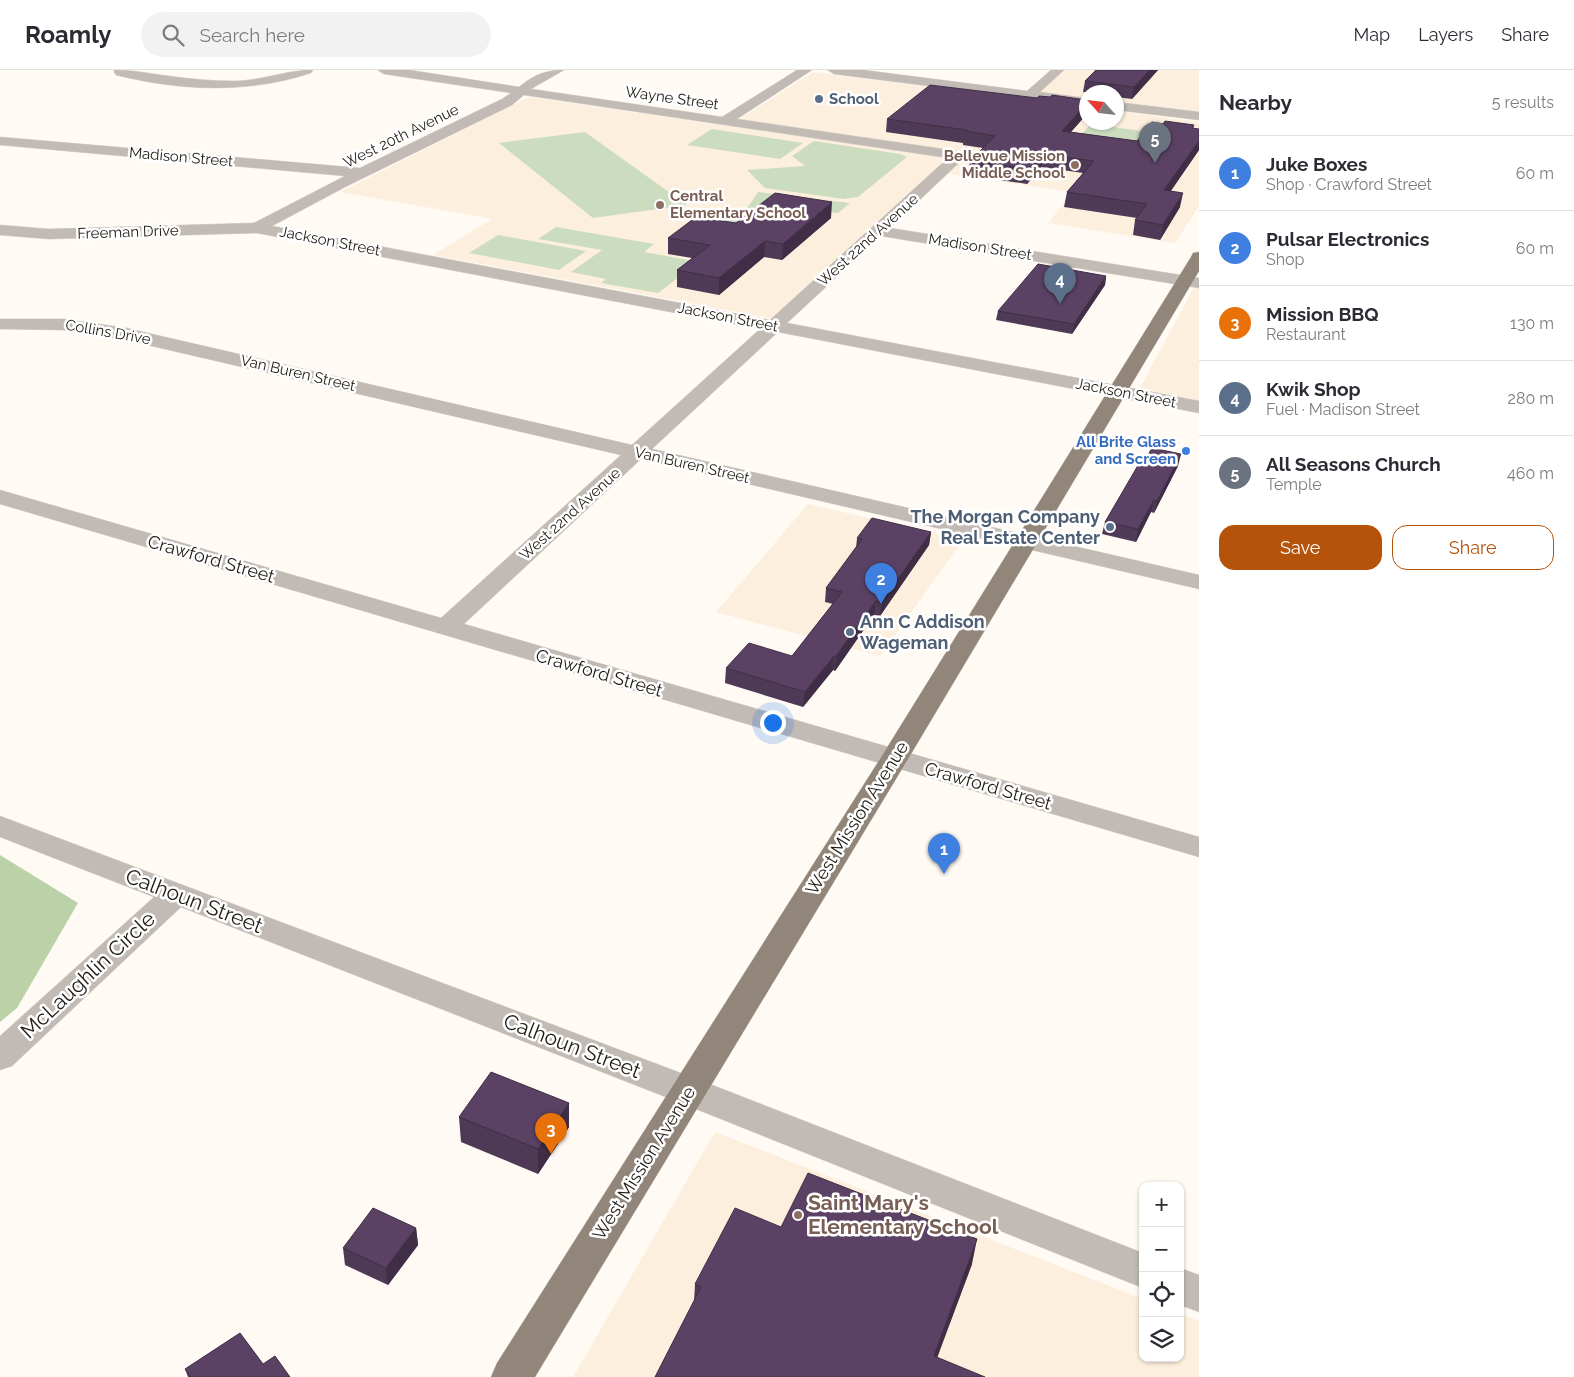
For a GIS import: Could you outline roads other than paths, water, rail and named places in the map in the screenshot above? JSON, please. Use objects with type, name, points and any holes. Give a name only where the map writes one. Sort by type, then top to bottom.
[{"type":"main road","name":"West Mission Avenue","points":[[512,1377],[894,759],[1117,391],[1194,273]]},
{"type":"street","points":[[106,70],[219,86],[266,83],[307,70]]},
{"type":"street","name":"Wayne Street","points":[[384,70],[540,95],[957,155]]},
{"type":"street","name":"West 20th Avenue","points":[[257,228],[507,102],[533,82],[558,70]]},
{"type":"street","points":[[723,122],[806,70]]},
{"type":"street","points":[[834,70],[1079,101]]},
{"type":"street","points":[[1030,95],[1058,70]]},
{"type":"street","points":[[1124,107],[1199,116]]},
{"type":"street","name":"Madison Street","points":[[0,141],[363,173]]},
{"type":"street","name":"West 22nd Avenue","points":[[444,628],[957,159],[957,155]]},
{"type":"street","name":"Freeman Drive","points":[[0,230],[58,234],[257,228]]},
{"type":"street","name":"Jackson Street","points":[[257,228],[1199,407]]},
{"type":"street","name":"Madison Street","points":[[878,231],[1194,273]]},
{"type":"street","name":"Collins Drive","points":[[0,324],[84,326],[185,347]]},
{"type":"street","name":"Van Buren Street","points":[[185,347],[1199,582]]},
{"type":"street","name":"Crawford Street","points":[[0,497],[1199,847]]},
{"type":"street","name":"Calhoun Street","points":[[0,826],[689,1091],[1139,1269]]},
{"type":"street","name":"McLaughlin Circle","points":[[0,1057],[176,894]]},
{"type":"street","points":[[1184,1288],[1199,1294]]},
{"type":"place","name":"School","points":[[819,99]]},
{"type":"place","name":"All Seasons Church","points":[[1155,163]]},
{"type":"place","name":"Bellevue Mission Middle School","points":[[1075,165]]},
{"type":"place","name":"Central Elementary School","points":[[660,205]]},
{"type":"place","name":"Kwik Shop","points":[[1060,304]]},
{"type":"place","name":"All Brite Glass and Screen","points":[[1186,451]]},
{"type":"place","name":"The Morgan Company Real Estate Center","points":[[1110,527]]},
{"type":"place","name":"Pulsar Electronics","points":[[881,604]]},
{"type":"place","name":"Ann C Addison Wageman","points":[[850,632]]},
{"type":"place","name":"Juke Boxes","points":[[944,874]]},
{"type":"place","name":"Mission BBQ","points":[[551,1154]]},
{"type":"place","name":"Saint Mary's Elementary School","points":[[798,1215]]}]
